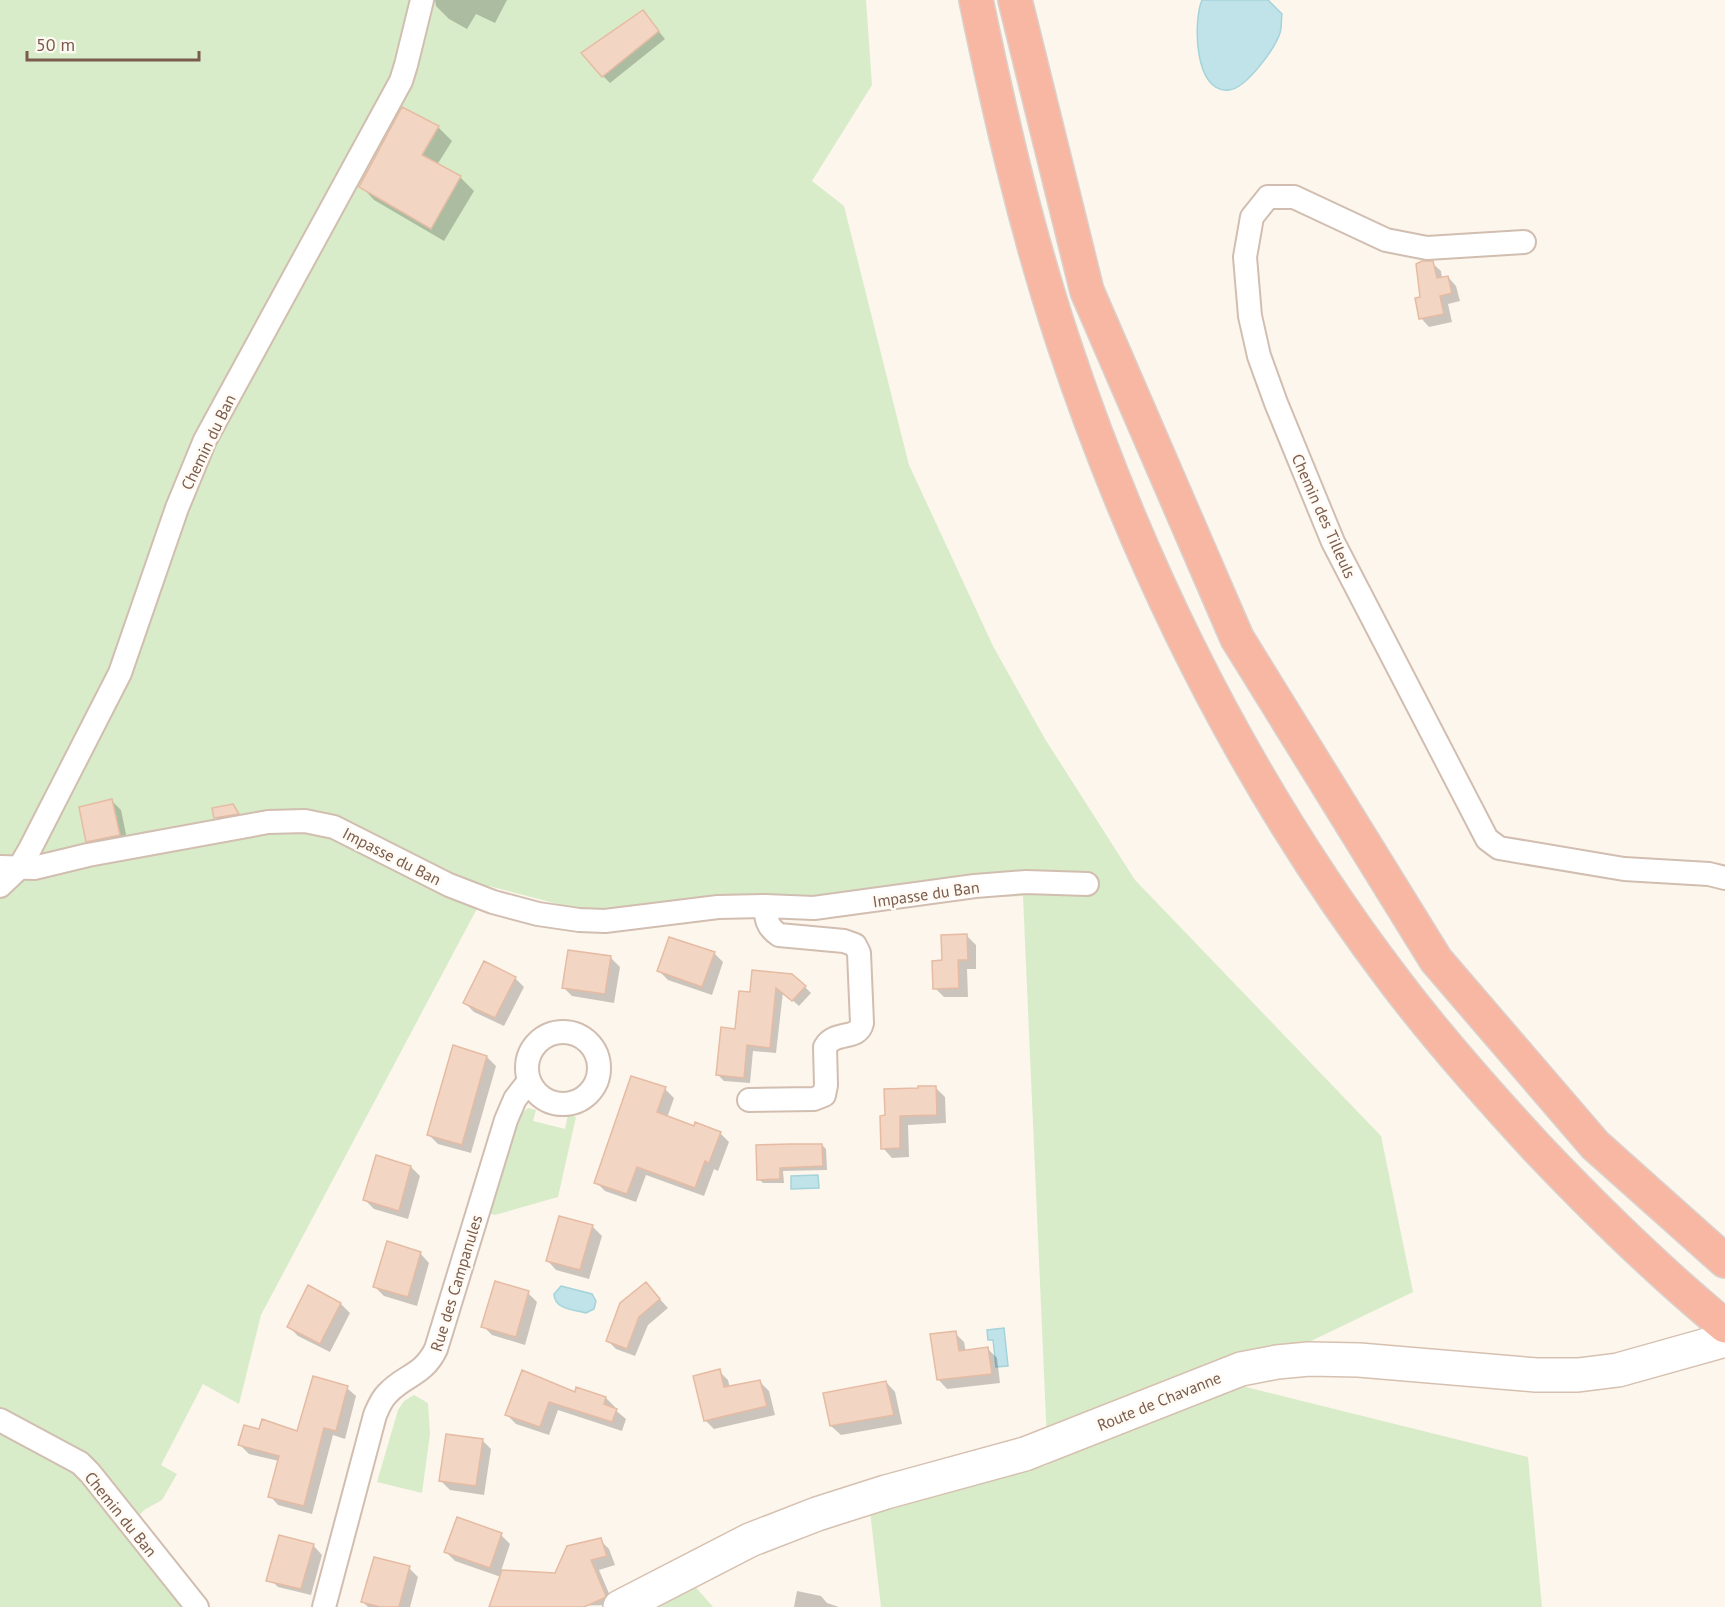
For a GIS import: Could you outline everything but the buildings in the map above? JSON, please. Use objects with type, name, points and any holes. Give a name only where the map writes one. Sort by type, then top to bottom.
[{"type":"highway","points":[[976,0],[997,103],[1032,236],[1063,340],[1112,476],[1148,561],[1187,645],[1238,743],[1341,907],[1396,984],[1449,1048],[1566,1179],[1640,1252],[1725,1326]]},
{"type":"highway","points":[[1015,0],[1087,291],[1237,638],[1436,960],[1595,1145],[1725,1261]]},
{"type":"main road","name":"Route de Chavanne","points":[[620,1607],[750,1540],[817,1514],[886,1492],[1025,1454],[1241,1369],[1309,1359],[1359,1360],[1536,1375],[1578,1375],[1618,1370],[1725,1340]]},
{"type":"street","name":"Chemin du Ban","points":[[0,886],[120,673],[177,508],[206,440],[400,81],[422,0]]},
{"type":"street","name":"Chemin des Tilleuls","points":[[1524,242],[1427,248],[1386,240],[1294,197],[1268,198],[1252,217],[1245,257],[1250,316],[1259,356],[1333,542],[1487,839],[1499,848],[1624,869],[1709,874],[1725,878]]},
{"type":"street","name":"Impasse du Ban","points":[[9,868],[52,864],[88,855],[268,822],[304,820],[334,827],[358,837],[449,885],[493,902],[538,914],[579,920],[605,921],[718,907],[814,908],[964,887],[1026,882],[1088,884]]},
{"type":"street","points":[[749,1100],[814,1099],[824,1095],[825,1047],[828,1041],[834,1037],[856,1033],[861,1029],[862,1023],[859,953],[855,945],[844,940],[779,935],[771,929],[766,920],[765,906]]},
{"type":"street","name":"Rue des Campanules","points":[[324,1607],[375,1415],[386,1394],[420,1371],[430,1362],[436,1349],[506,1120],[515,1099],[529,1081]]},
{"type":"street","name":"Chemin du Ban","points":[[0,1420],[80,1463],[196,1607]]},
{"type":"green space","points":[[0,0],[866,0],[872,85],[812,181],[844,206],[909,465],[993,646],[1045,739],[1135,880],[1381,1136],[1413,1292],[1226,1382],[1528,1457],[1542,1607],[881,1607],[870,1511],[1048,1465],[1023,896],[596,914],[489,886],[261,1315],[239,1404],[203,1384],[161,1465],[177,1474],[162,1500],[144,1510],[124,1534],[185,1607],[0,1607]]},
{"type":"green space","points":[[528,1108],[536,1110],[533,1121],[565,1129],[568,1115],[576,1117],[558,1197],[495,1215],[487,1213],[518,1116]]},
{"type":"green space","points":[[414,1395],[428,1403],[430,1434],[422,1493],[377,1482],[398,1410],[404,1401]]},
{"type":"green space","points":[[693,1584],[713,1607],[649,1607]]},
{"type":"water","points":[[1202,0],[1268,0],[1282,14],[1280,33],[1272,48],[1252,75],[1236,88],[1229,90],[1217,88],[1209,81],[1203,69],[1197,39]]},
{"type":"water","points":[[818,1175],[819,1188],[791,1189],[791,1176]]},
{"type":"water","points":[[561,1286],[592,1294],[596,1301],[594,1309],[586,1313],[561,1306],[557,1303],[554,1294]]},
{"type":"water","points":[[1004,1328],[1008,1366],[996,1367],[993,1340],[988,1340],[987,1330]]}]
